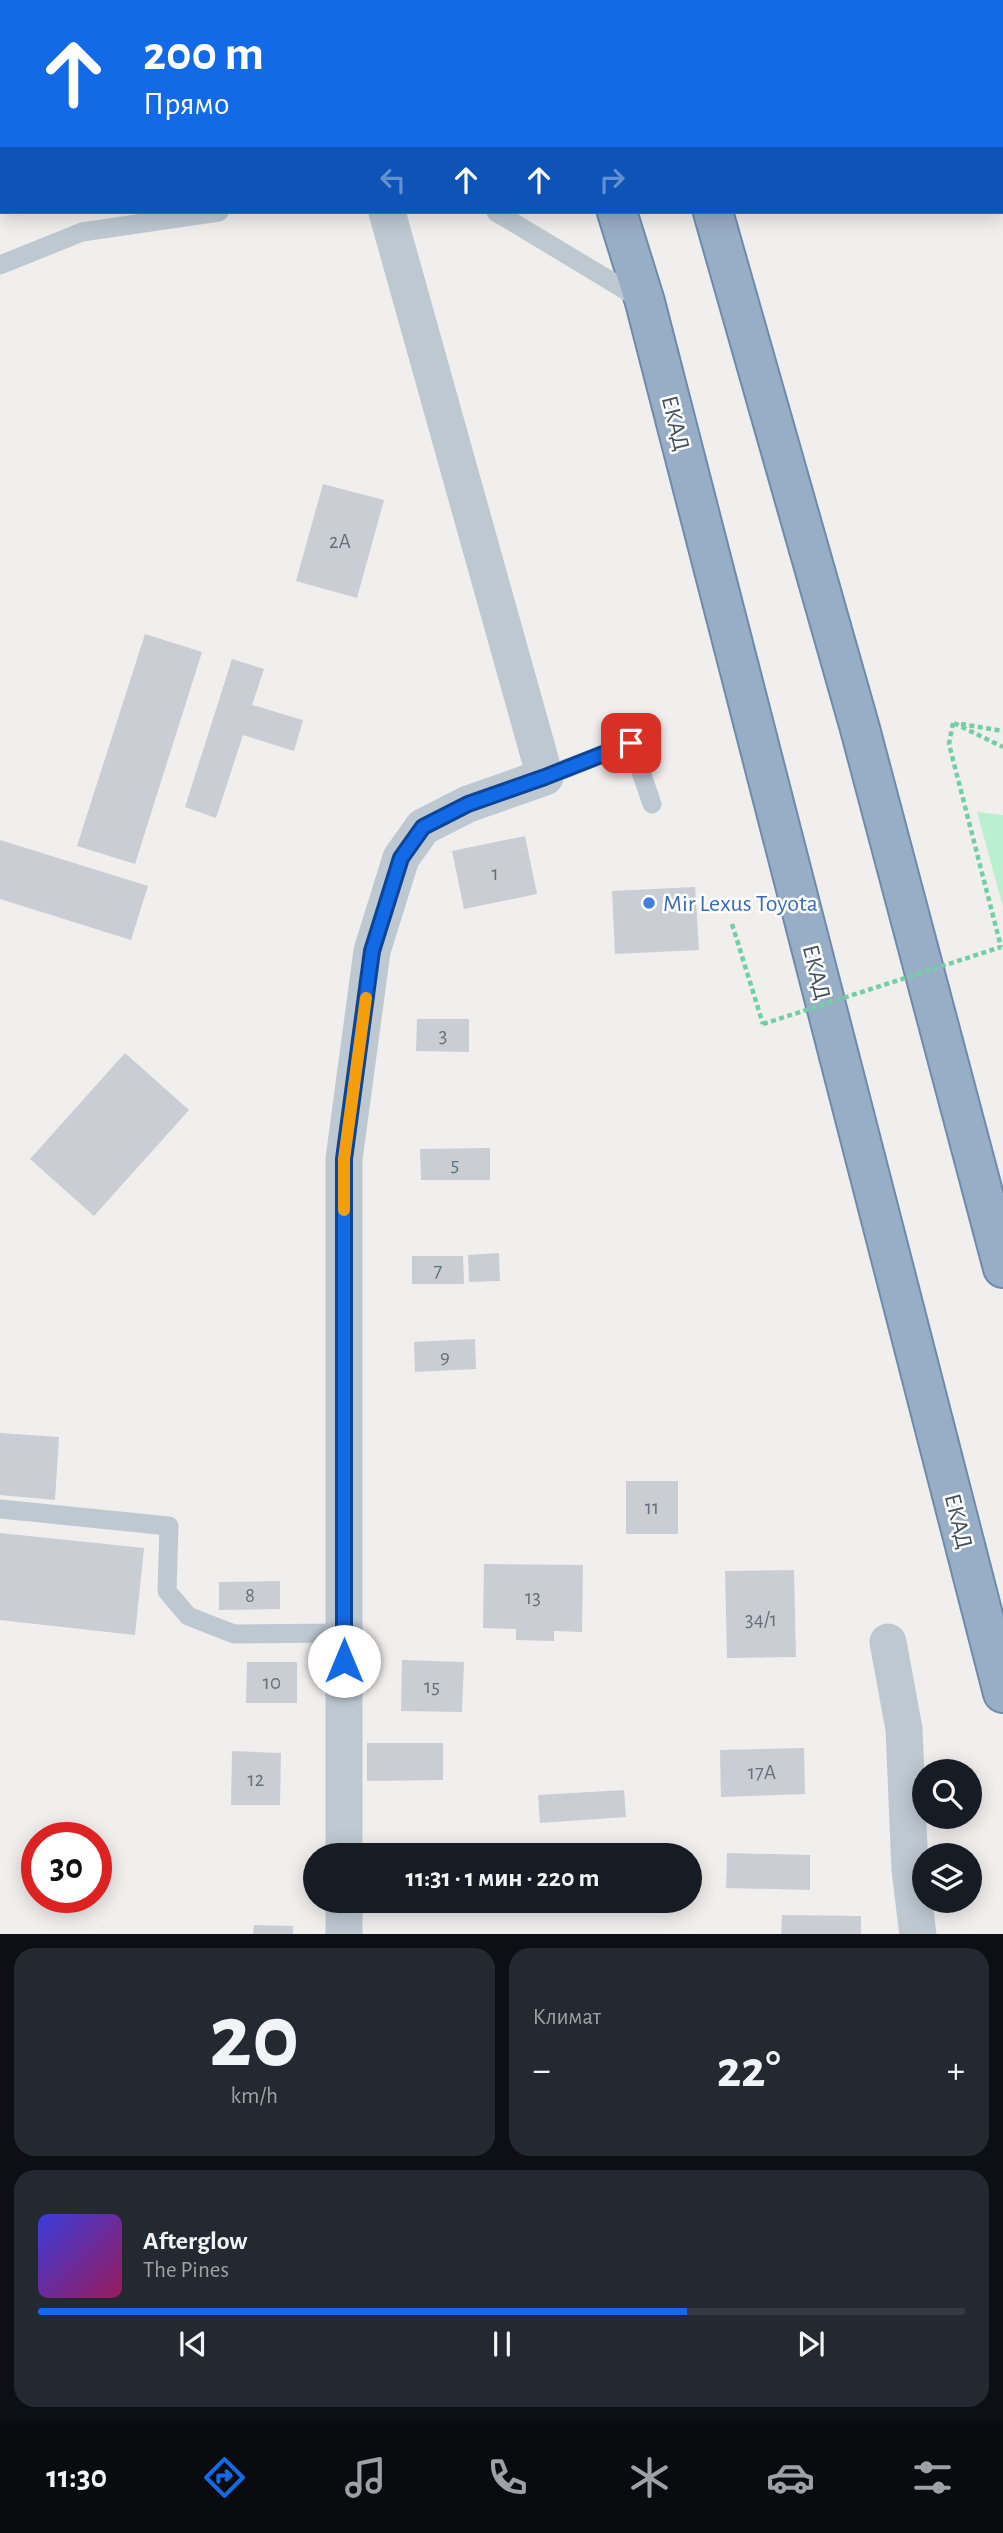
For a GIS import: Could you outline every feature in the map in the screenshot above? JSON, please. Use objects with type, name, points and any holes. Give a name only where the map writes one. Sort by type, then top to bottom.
[{"type":"highway","name":"ЕКАД","points":[[618,214],[645,302],[1003,1693]]},
{"type":"highway","points":[[714,214],[859,725],[1003,1268]]},
{"type":"street","points":[[344,1843],[344,1159],[372,951],[401,858],[423,827],[468,804],[545,777],[388,214]]},
{"type":"street","points":[[888,1642],[904,1729],[909,1870],[918,1934]]},
{"type":"street","points":[[344,1913],[345,1934]]},
{"type":"lane","points":[[0,265],[82,232],[205,214]]},
{"type":"lane","points":[[499,214],[645,302]]},
{"type":"lane","points":[[545,777],[631,743],[652,804]]},
{"type":"lane","points":[[0,1509],[169,1525],[167,1591],[188,1616],[234,1634],[344,1633]]},
{"type":"path","points":[[953,723],[1003,731]]},
{"type":"path","points":[[953,723],[1003,747]]},
{"type":"path","points":[[732,924],[763,1024],[1001,947],[948,744],[953,723]]},
{"type":"green space","points":[[977,812],[1003,815],[1003,907]]},
{"type":"building","points":[[323,484],[384,500],[357,598],[296,581]]},
{"type":"building","points":[[145,634],[202,652],[135,864],[77,846]]},
{"type":"building","points":[[232,659],[264,669],[252,705],[303,720],[294,751],[243,735],[216,818],[185,807]]},
{"type":"building","points":[[525,836],[537,894],[464,909],[452,851]]},
{"type":"building","points":[[0,840],[148,886],[131,940],[0,899]]},
{"type":"building","points":[[695,887],[699,950],[615,954],[612,891]]},
{"type":"building","points":[[417,1019],[469,1019],[469,1052],[416,1051]]},
{"type":"building","points":[[125,1053],[189,1110],[94,1216],[30,1159]]},
{"type":"building","points":[[490,1148],[490,1180],[421,1180],[420,1149]]},
{"type":"building","points":[[499,1253],[500,1281],[469,1282],[468,1255]]},
{"type":"building","points":[[412,1256],[463,1256],[464,1284],[412,1284]]},
{"type":"building","points":[[475,1339],[476,1369],[415,1372],[414,1342]]},
{"type":"building","points":[[0,1433],[59,1437],[55,1500],[0,1495]]},
{"type":"building","points":[[626,1481],[678,1481],[678,1534],[626,1534]]},
{"type":"building","points":[[0,1533],[144,1548],[135,1635],[0,1620]]},
{"type":"building","points":[[484,1564],[583,1565],[582,1632],[554,1631],[554,1641],[516,1640],[516,1629],[483,1628]]},
{"type":"building","points":[[794,1570],[796,1657],[727,1658],[725,1571]]},
{"type":"building","points":[[280,1581],[280,1609],[219,1610],[219,1582]]},
{"type":"building","points":[[402,1660],[464,1662],[462,1712],[401,1711]]},
{"type":"building","points":[[247,1662],[297,1662],[297,1703],[246,1703]]},
{"type":"building","points":[[367,1743],[443,1743],[443,1780],[367,1781]]},
{"type":"building","points":[[804,1748],[805,1794],[721,1797],[720,1750]]},
{"type":"building","points":[[232,1751],[281,1753],[280,1805],[231,1805]]},
{"type":"building","points":[[624,1790],[626,1817],[540,1823],[538,1795]]},
{"type":"building","points":[[727,1853],[810,1855],[810,1890],[726,1888]]},
{"type":"building","points":[[782,1915],[861,1916],[861,1934],[781,1934]]},
{"type":"building","points":[[254,1925],[293,1926],[293,1934],[253,1934]]},
{"type":"slow traffic","points":[[344,1210],[344,1159],[366,998]]},
{"type":"place","name":"Mir Lexus Toyota","points":[[649,903]]},
{"type":"route","points":[[344,1661],[344,1159],[372,951],[401,858],[423,827],[468,804],[631,743]]}]
